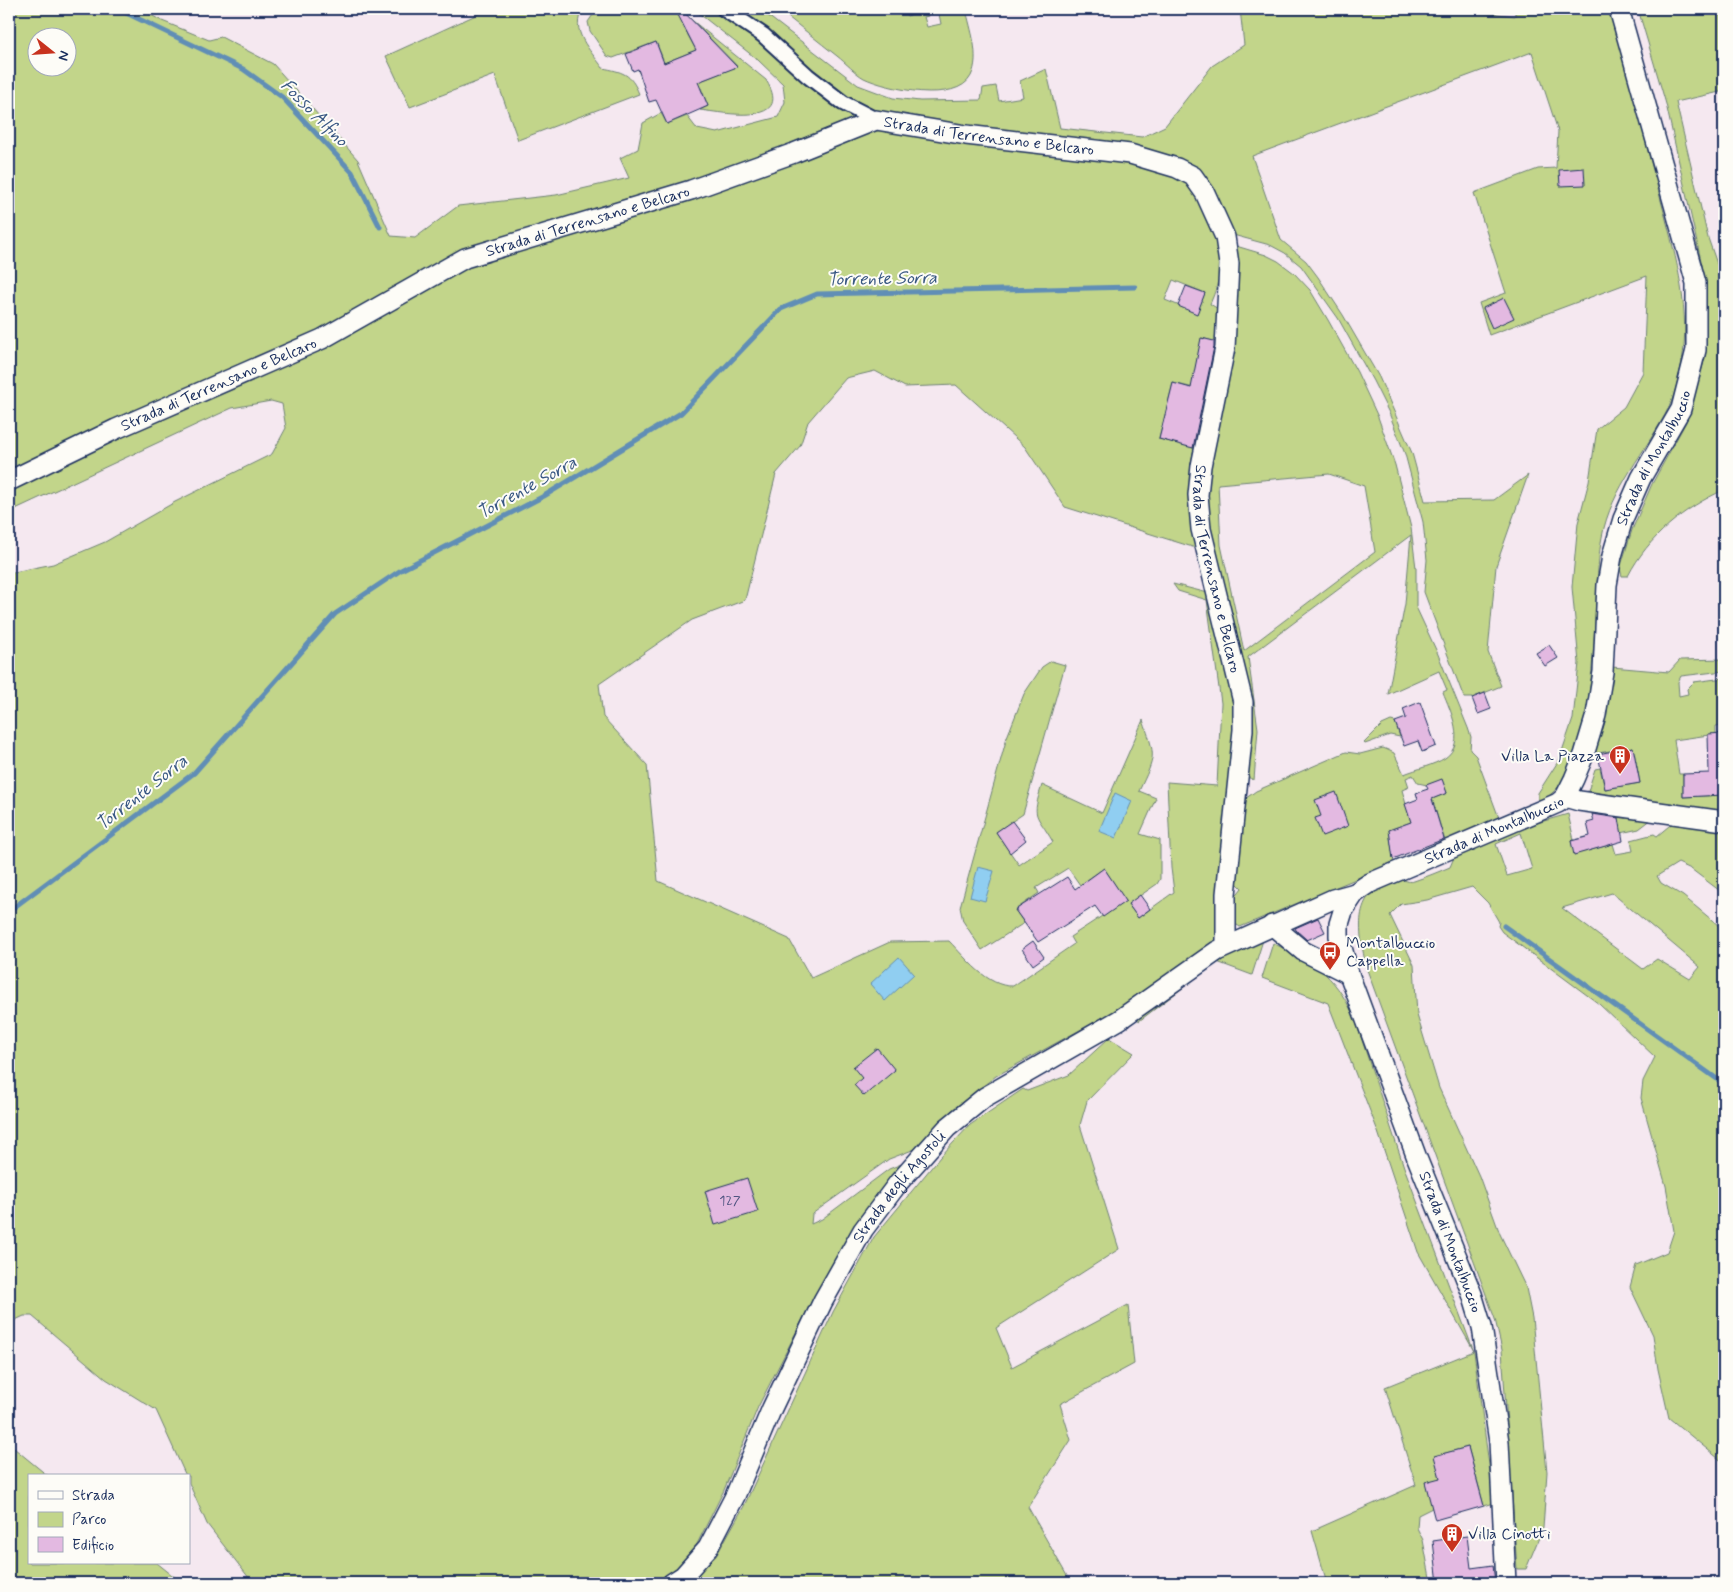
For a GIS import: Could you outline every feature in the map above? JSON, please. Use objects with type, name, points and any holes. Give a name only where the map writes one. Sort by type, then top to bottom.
[{"type":"street","points":[[724,9],[763,35],[808,76],[842,103],[876,120]]},
{"type":"street","name":"Strada di Montalbuccio","points":[[1506,1583],[1499,1442],[1482,1327],[1472,1294],[1421,1167],[1349,974],[1340,942],[1339,924],[1343,911],[1356,893],[1380,878],[1548,809],[1565,797],[1584,755],[1596,716],[1603,672],[1607,585],[1617,538],[1641,478],[1681,409],[1696,350],[1696,283],[1619,9]]},
{"type":"street","name":"Strada di Terrensano e Belcaro","points":[[9,481],[116,429],[322,339],[465,258],[691,190],[794,154],[876,120],[966,135],[1130,154],[1168,165],[1193,176],[1204,193],[1225,237],[1229,264],[1225,348],[1201,466],[1198,495],[1201,529],[1243,702],[1243,730],[1226,894],[1226,946]]},
{"type":"street","points":[[1565,797],[1579,801],[1724,821]]},
{"type":"street","name":"Strada degli Agostoli","points":[[672,1583],[683,1576],[708,1548],[735,1496],[772,1408],[823,1301],[863,1230],[884,1201],[925,1152],[963,1113],[985,1097],[1119,1020],[1226,946],[1333,898],[1356,893]]},
{"type":"street","points":[[1272,925],[1302,951],[1349,974]]},
{"type":"green space","points":[[9,9],[140,9],[162,21],[209,40],[221,37],[273,64],[358,160],[391,236],[415,238],[458,206],[556,195],[629,178],[620,158],[638,149],[643,123],[661,113],[667,124],[687,116],[697,129],[717,133],[778,117],[785,102],[783,84],[758,60],[697,12],[697,9],[759,9],[858,85],[893,98],[920,101],[981,100],[983,88],[996,86],[999,101],[1023,97],[1020,81],[1046,69],[1060,128],[1142,137],[1165,126],[1212,66],[1244,45],[1240,9],[1454,9],[1515,16],[1515,9],[1612,9],[1673,247],[1681,286],[1685,326],[1681,368],[1669,407],[1621,486],[1613,502],[1602,537],[1598,565],[1591,682],[1585,722],[1575,758],[1560,785],[1538,802],[1538,793],[1559,760],[1573,719],[1579,663],[1572,587],[1578,523],[1589,481],[1597,429],[1624,407],[1643,372],[1647,276],[1489,335],[1479,303],[1506,293],[1474,193],[1538,169],[1556,168],[1558,131],[1532,52],[1252,156],[1281,240],[1306,261],[1318,277],[1343,315],[1379,377],[1412,453],[1425,501],[1494,500],[1528,475],[1496,566],[1488,652],[1501,686],[1472,698],[1464,698],[1424,592],[1427,560],[1423,522],[1405,454],[1389,413],[1338,318],[1301,266],[1285,253],[1270,245],[1233,235],[1191,184],[1212,229],[1220,256],[1217,286],[1210,304],[1220,310],[1216,342],[1202,338],[1194,377],[1208,380],[1206,391],[1173,383],[1159,439],[1194,448],[1191,486],[1199,549],[1065,507],[1025,447],[956,385],[905,387],[875,371],[846,378],[808,422],[800,446],[776,474],[745,600],[692,620],[599,684],[603,717],[647,765],[658,881],[789,939],[811,978],[890,942],[949,941],[986,977],[1003,985],[1013,986],[1074,944],[1070,937],[1125,901],[1104,868],[1080,885],[1068,868],[1036,888],[1039,893],[1015,910],[1024,923],[982,950],[963,921],[960,907],[1007,737],[1024,694],[1042,667],[1051,661],[1065,665],[1023,814],[996,832],[1019,865],[1053,842],[1039,820],[1036,811],[1042,785],[1102,813],[1143,720],[1152,756],[1149,770],[1139,791],[1156,798],[1140,834],[1160,840],[1160,879],[1157,884],[1128,904],[1138,918],[1174,892],[1167,782],[1217,786],[1221,703],[1207,600],[1178,591],[1173,584],[1208,593],[1239,703],[1218,938],[1213,946],[1120,1008],[996,1076],[952,1110],[915,1149],[889,1159],[812,1214],[811,1224],[822,1219],[889,1169],[904,1163],[859,1219],[813,1299],[758,1407],[724,1490],[697,1544],[676,1568],[655,1583],[253,1583],[207,1524],[190,1485],[190,1474],[185,1474],[156,1410],[106,1379],[32,1316],[24,1316],[9,1323],[9,573],[53,564],[105,542],[175,502],[272,454],[286,428],[282,404],[271,401],[232,408],[9,512]],"holes":[[[1173,280],[1205,293],[1197,313],[1165,300]]]},
{"type":"green space","points":[[489,9],[583,9],[578,25],[587,47],[603,68],[621,72],[629,78],[639,94],[518,140],[495,75],[410,107],[386,56]]},
{"type":"green space","points":[[597,9],[678,9],[693,21],[683,26],[696,50],[639,73],[638,69],[663,59],[656,42],[613,58],[607,56],[590,31],[588,22]]},
{"type":"green space","points":[[778,9],[898,9],[905,10],[907,16],[927,9],[928,16],[924,17],[927,27],[941,24],[938,9],[966,9],[974,42],[974,68],[971,76],[963,85],[952,90],[921,92],[888,86],[864,78]]},
{"type":"green space","points":[[1638,9],[1724,9],[1724,91],[1676,102],[1708,238],[1724,284],[1724,490],[1682,514],[1646,548],[1628,576],[1622,576],[1620,569],[1632,530],[1652,484],[1686,422],[1705,358],[1706,283],[1666,104]]},
{"type":"green space","points":[[693,21],[766,80],[772,95],[771,105],[764,111],[753,114],[739,114],[700,110],[708,106],[701,88],[689,86],[737,66]]},
{"type":"green space","points":[[1236,246],[1266,255],[1278,261],[1294,273],[1310,290],[1357,372],[1378,417],[1395,465],[1411,528],[1416,568],[1416,607],[1437,652],[1468,728],[1471,737],[1470,750],[1476,756],[1499,818],[1445,841],[1432,799],[1447,793],[1442,780],[1427,785],[1418,783],[1413,775],[1406,778],[1409,787],[1402,790],[1411,822],[1389,830],[1394,863],[1240,927],[1234,923],[1234,898],[1242,888],[1234,880],[1242,801],[1256,791],[1346,752],[1360,754],[1383,748],[1394,753],[1404,774],[1445,758],[1452,752],[1456,735],[1453,717],[1443,692],[1447,690],[1439,671],[1388,694],[1405,604],[1411,535],[1248,657],[1258,729],[1254,780],[1245,776],[1205,491],[1234,249]],"holes":[[[1329,474],[1364,486],[1375,552],[1244,651],[1221,545],[1218,484]]]},
{"type":"green space","points":[[1724,659],[1724,671],[1681,676],[1678,682],[1679,696],[1688,694],[1687,689],[1694,682],[1724,678],[1724,725],[1716,726],[1716,734],[1674,740],[1679,774],[1683,774],[1683,797],[1724,795],[1724,813],[1588,791],[1595,769],[1600,768],[1605,789],[1640,783],[1633,747],[1592,754],[1612,667],[1669,672],[1680,660]]},
{"type":"green space","points":[[1391,721],[1395,722],[1400,737],[1390,735],[1364,743],[1382,725]]},
{"type":"green space","points":[[1618,811],[1652,819],[1639,829],[1621,833]]},
{"type":"green space","points":[[1568,814],[1574,840],[1571,841],[1575,854],[1613,844],[1616,854],[1633,851],[1631,840],[1654,834],[1657,836],[1675,821],[1724,829],[1724,894],[1691,869],[1678,863],[1657,876],[1661,883],[1683,896],[1724,930],[1724,1463],[1669,1418],[1658,1369],[1653,1335],[1630,1287],[1636,1265],[1667,1252],[1674,1231],[1666,1186],[1641,1098],[1643,1081],[1655,1057],[1599,1004],[1502,932],[1498,926],[1499,922],[1488,903],[1472,887],[1427,900],[1401,904],[1390,915],[1414,965],[1417,1015],[1439,1088],[1479,1176],[1500,1234],[1526,1288],[1532,1318],[1547,1472],[1543,1528],[1526,1569],[1517,1569],[1502,1350],[1495,1319],[1366,967],[1360,926],[1365,902],[1372,892],[1383,885],[1399,880],[1412,881],[1446,869],[1450,867],[1455,855],[1520,828]],"holes":[[[1521,833],[1532,869],[1507,876],[1496,844]],[[1612,893],[1700,967],[1690,979],[1657,959],[1643,969],[1562,908]]]},
{"type":"green space","points":[[1264,937],[1252,975],[1217,962],[1139,1021],[1138,1018],[1220,956]]},
{"type":"green space","points":[[1273,943],[1301,957],[1330,978],[1354,1016],[1404,1167],[1473,1349],[1418,1252],[1377,1129],[1328,1003],[1262,978]]},
{"type":"green space","points":[[1109,1038],[1134,1053],[1087,1101],[1080,1125],[1119,1249],[996,1328],[1012,1367],[1128,1305],[1134,1364],[1060,1404],[1071,1440],[1028,1507],[1071,1583],[689,1583],[716,1556],[744,1506],[833,1312],[874,1237],[940,1157],[970,1125],[1023,1089],[1027,1091],[1069,1075]]},
{"type":"green space","points":[[1474,1351],[1494,1503],[1484,1506],[1468,1447],[1435,1456],[1440,1478],[1432,1508],[1418,1515],[1417,1528],[1423,1540],[1431,1583],[1327,1583],[1312,1531],[1416,1485],[1385,1387]]},
{"type":"green space","points":[[9,1444],[46,1474],[28,1474],[28,1564],[158,1564],[182,1583],[9,1583]]},
{"type":"water","points":[[1115,793],[1132,801],[1116,838],[1099,831]]},
{"type":"water","points":[[978,867],[994,871],[985,901],[970,897]]},
{"type":"water","points":[[899,957],[914,974],[885,1001],[870,984]]},
{"type":"building","points":[[675,9],[681,9],[737,67],[698,82],[708,106],[667,124],[656,100],[649,102],[638,69],[633,71],[626,54],[656,42],[664,63],[696,50]]},
{"type":"building","points":[[1584,168],[1585,185],[1560,186],[1559,170]]},
{"type":"building","points":[[1186,286],[1205,293],[1197,314],[1178,306]]},
{"type":"building","points":[[1504,298],[1514,318],[1492,328],[1483,308]]},
{"type":"building","points":[[1201,338],[1214,341],[1214,347],[1193,448],[1159,439],[1173,383],[1191,388]]},
{"type":"building","points":[[1549,645],[1558,658],[1545,666],[1536,653]]},
{"type":"building","points":[[1485,693],[1491,709],[1478,714],[1472,698]]},
{"type":"building","points":[[1420,702],[1436,746],[1422,752],[1418,741],[1404,746],[1395,722],[1406,718],[1403,709]]},
{"type":"building","points":[[1724,733],[1724,795],[1683,797],[1683,774],[1709,773],[1708,734]]},
{"type":"building","name":"Villa La Piazza","points":[[1633,747],[1640,783],[1605,789],[1598,754]]},
{"type":"building","points":[[1442,779],[1447,793],[1432,799],[1444,839],[1393,859],[1389,830],[1411,822],[1405,804],[1418,799],[1416,793],[1428,789],[1426,785]]},
{"type":"building","points":[[1336,792],[1348,826],[1322,836],[1315,818],[1321,816],[1315,800]]},
{"type":"building","points":[[1592,814],[1619,818],[1623,841],[1574,855],[1571,841],[1590,836],[1587,823],[1594,821]]},
{"type":"building","points":[[1012,821],[1026,840],[1010,853],[996,832]]},
{"type":"building","points":[[1104,868],[1126,901],[1103,917],[1095,906],[1038,942],[1015,910],[1067,877],[1075,889]]},
{"type":"building","points":[[1140,895],[1150,909],[1138,918],[1128,904]]},
{"type":"building","points":[[1318,918],[1325,932],[1307,940],[1295,928]]},
{"type":"building","points":[[1033,941],[1044,957],[1033,965],[1022,949]]},
{"type":"building","points":[[877,1048],[895,1070],[864,1096],[854,1085],[862,1078],[853,1067]]},
{"type":"building","points":[[747,1178],[758,1212],[715,1225],[705,1191]]},
{"type":"building","points":[[1468,1447],[1484,1506],[1435,1520],[1425,1482],[1440,1478],[1434,1456]]},
{"type":"building","name":"Villa Cinotti","points":[[1467,1536],[1471,1568],[1493,1565],[1495,1583],[1438,1583],[1433,1541]]},
{"type":"waterway","name":"Fosso Alfino","points":[[118,9],[243,69],[282,97],[352,172],[380,227]]},
{"type":"waterway","name":"Torrente Sorra","points":[[9,911],[194,773],[335,614],[401,570],[544,496],[681,413],[781,309],[817,294],[1135,287]]},
{"type":"waterway","points":[[1504,926],[1724,1084]]},
{"type":"place","name":"Villa La Piazza","points":[[1620,775]]},
{"type":"place","name":"Montalbuccio Cappella","points":[[1330,971]]},
{"type":"place","name":"Villa Cinotti","points":[[1452,1553]]}]
